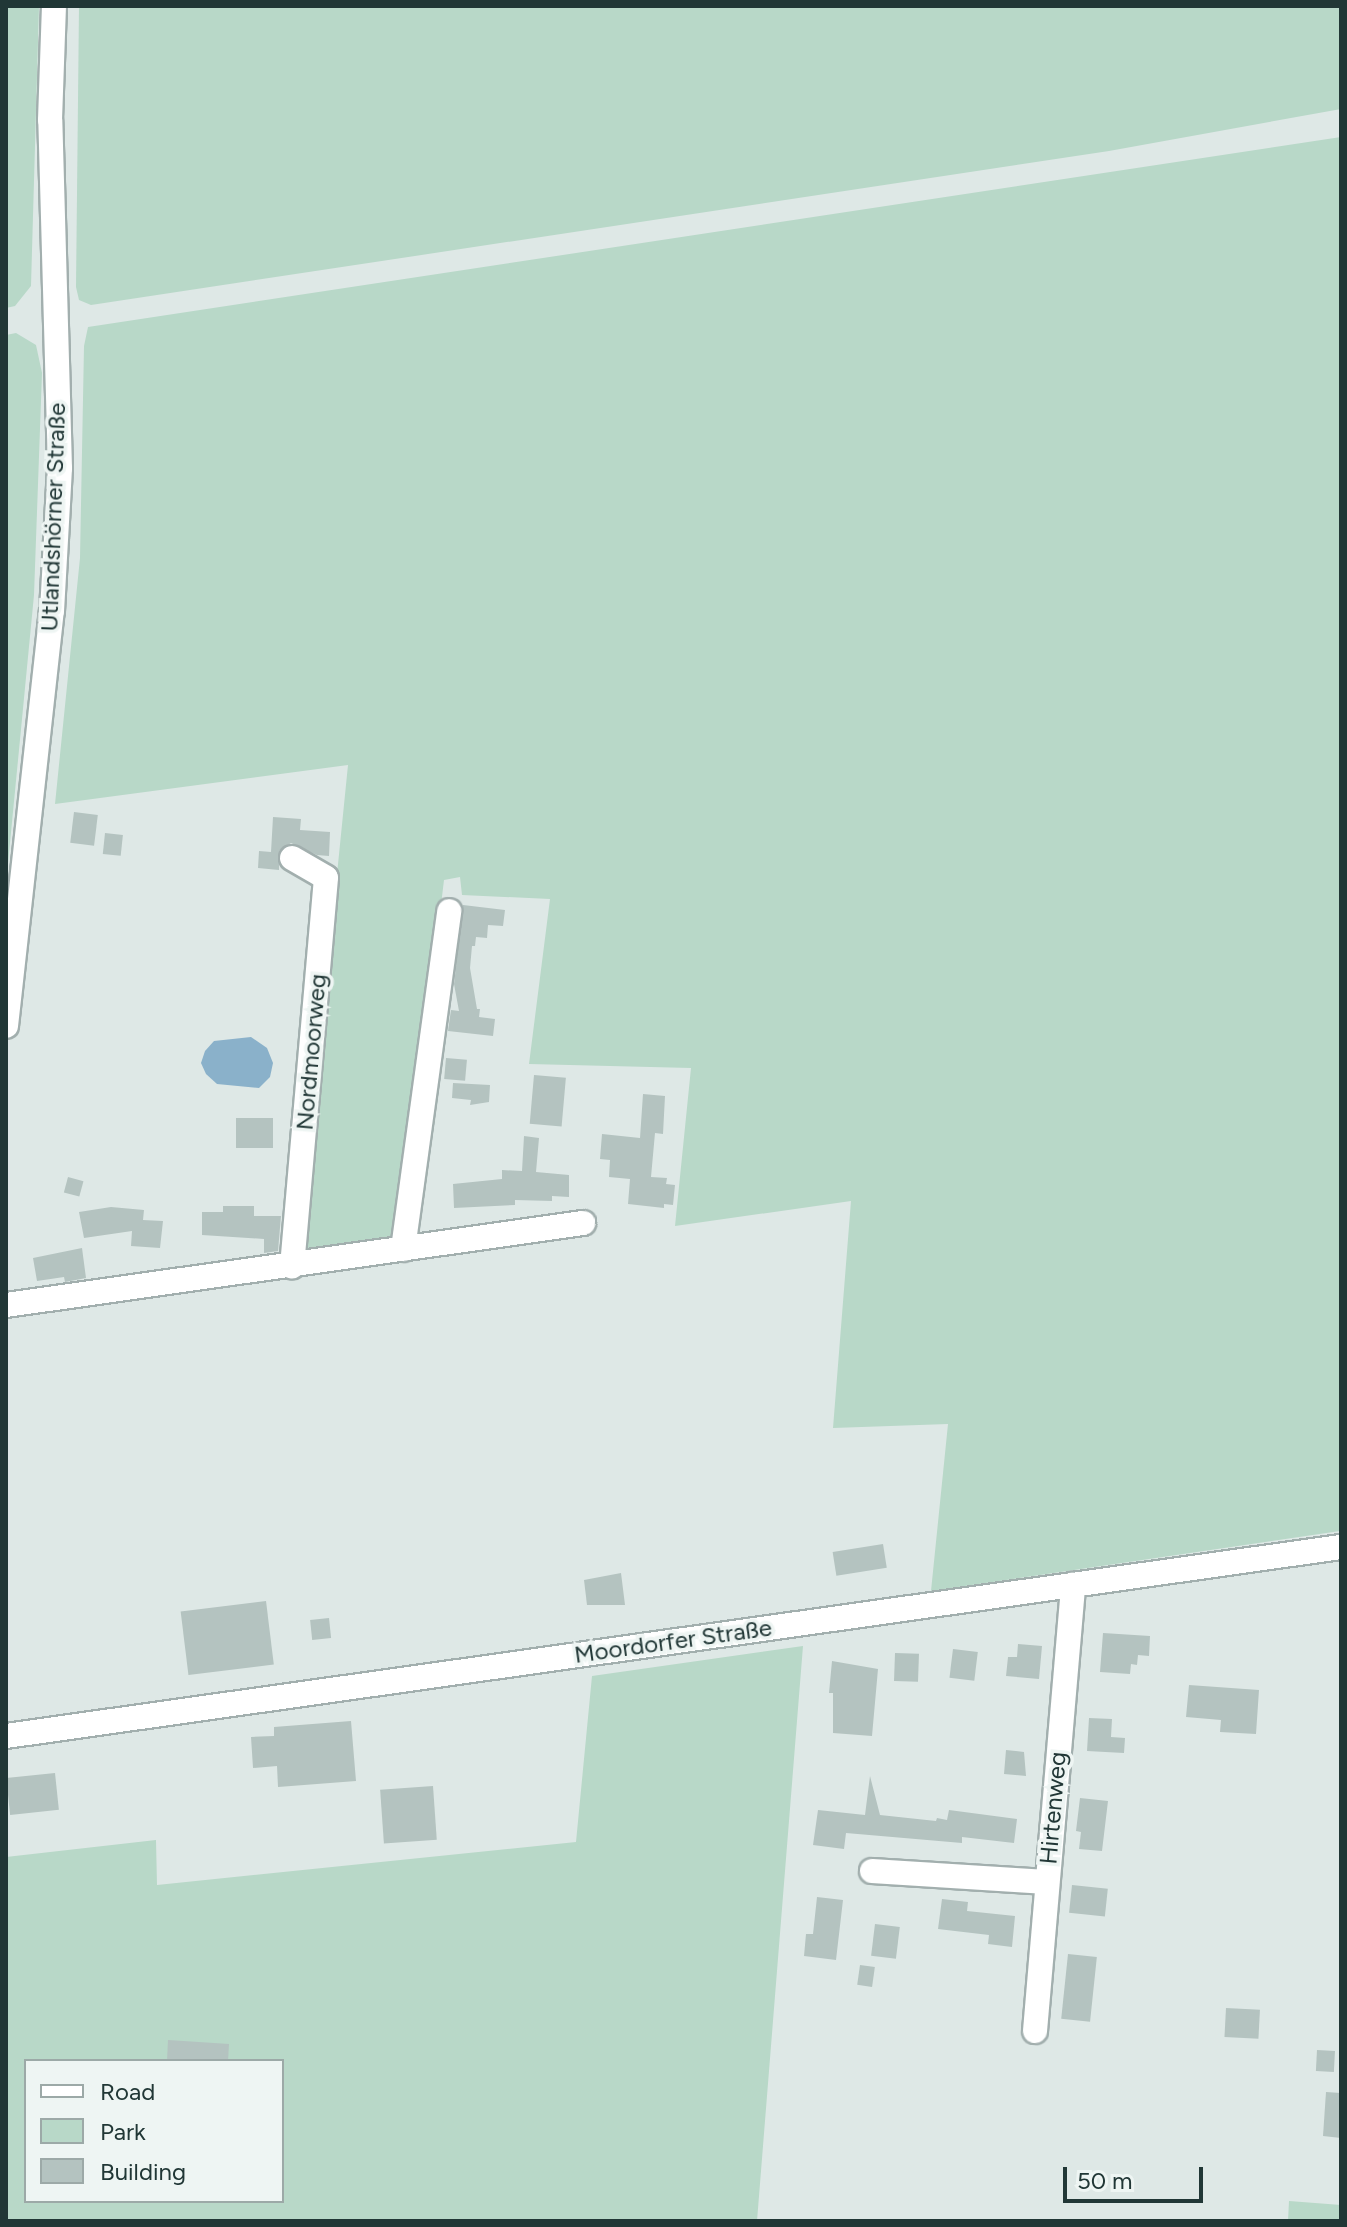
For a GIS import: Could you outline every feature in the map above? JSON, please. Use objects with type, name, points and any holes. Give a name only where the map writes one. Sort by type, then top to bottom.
[{"type":"street","name":"Utlandshörner Straße","points":[[6,1026],[52,611],[60,468],[50,162],[54,6]]},
{"type":"street","name":"Nordmoorweg","points":[[292,858],[326,878],[292,1267]]},
{"type":"street","points":[[403,1249],[449,911]]},
{"type":"street","points":[[6,1305],[292,1267],[583,1223]]},
{"type":"street","name":"Moordorfer Straße","points":[[6,1736],[1341,1547]]},
{"type":"street","name":"Hirtenweg","points":[[1035,2031],[1073,1585]]},
{"type":"street","points":[[872,1871],[1047,1882]]},
{"type":"green space","points":[[6,6],[39,6],[31,286],[15,306],[6,308]]},
{"type":"green space","points":[[79,6],[1341,6],[1341,109],[1109,151],[91,305],[79,300],[76,287]]},
{"type":"green space","points":[[1341,137],[1340,1531],[931,1591],[948,1424],[833,1428],[851,1201],[675,1226],[691,1068],[529,1064],[550,899],[462,895],[460,877],[444,880],[401,1239],[298,1261],[348,765],[55,804],[80,558],[84,346],[88,327]]},
{"type":"green space","points":[[16,333],[36,345],[42,373],[34,595],[6,884],[6,335]]},
{"type":"green space","points":[[803,1646],[757,2221],[6,2221],[6,1857],[156,1840],[157,1885],[576,1842],[592,1676]]},
{"type":"green space","points":[[1289,2201],[1341,2205],[1341,2221],[1288,2221]]},
{"type":"water","points":[[251,1037],[267,1048],[273,1063],[270,1077],[259,1088],[217,1084],[206,1074],[201,1063],[205,1051],[214,1041]]},
{"type":"building","points":[[74,812],[98,815],[94,846],[70,843]]},
{"type":"building","points":[[273,817],[301,819],[300,830],[330,832],[329,856],[317,855],[291,843],[279,851],[279,870],[258,868],[259,851],[271,852]]},
{"type":"building","points":[[105,833],[123,835],[121,856],[103,854]]},
{"type":"building","points":[[463,905],[505,910],[503,926],[488,925],[487,938],[476,937],[475,946],[472,946],[470,968],[477,1009],[480,1009],[479,1017],[495,1019],[493,1036],[448,1031],[451,1010],[459,1011],[454,984]]},
{"type":"building","points":[[446,1058],[467,1060],[465,1081],[444,1079]]},
{"type":"building","points":[[534,1075],[566,1078],[562,1127],[530,1124]]},
{"type":"building","points":[[453,1083],[490,1085],[489,1102],[470,1105],[471,1100],[452,1098]]},
{"type":"building","points":[[643,1094],[665,1096],[663,1134],[655,1133],[651,1177],[667,1178],[666,1184],[675,1185],[673,1205],[664,1204],[664,1208],[628,1204],[630,1179],[609,1177],[610,1160],[600,1159],[602,1134],[640,1138]]},
{"type":"building","points":[[236,1118],[273,1118],[273,1148],[236,1148]]},
{"type":"building","points":[[524,1136],[539,1138],[536,1172],[569,1175],[569,1197],[552,1196],[552,1201],[515,1200],[515,1205],[454,1208],[453,1184],[502,1179],[502,1170],[522,1171]]},
{"type":"building","points":[[68,1177],[83,1181],[79,1197],[64,1192]]},
{"type":"building","points":[[223,1206],[254,1206],[254,1216],[281,1216],[278,1251],[264,1253],[264,1239],[202,1235],[202,1212],[223,1212]]},
{"type":"building","points":[[111,1207],[144,1210],[143,1220],[163,1221],[160,1248],[131,1246],[132,1231],[84,1238],[79,1212]]},
{"type":"building","points":[[82,1248],[86,1278],[65,1282],[64,1277],[37,1281],[33,1258]]},
{"type":"building","points":[[883,1544],[887,1568],[836,1576],[833,1552]]},
{"type":"building","points":[[621,1573],[625,1605],[587,1605],[584,1580]]},
{"type":"building","points":[[266,1601],[274,1665],[188,1675],[181,1611]]},
{"type":"building","points":[[329,1618],[331,1638],[312,1640],[310,1620]]},
{"type":"building","points":[[1103,1633],[1150,1636],[1149,1656],[1138,1655],[1137,1665],[1131,1664],[1130,1674],[1100,1672]]},
{"type":"building","points":[[1018,1644],[1042,1646],[1039,1679],[1006,1676],[1008,1657],[1017,1657]]},
{"type":"building","points":[[953,1649],[978,1652],[974,1681],[949,1678]]},
{"type":"building","points":[[895,1653],[919,1654],[918,1682],[894,1681]]},
{"type":"building","points":[[832,1661],[878,1669],[872,1736],[833,1733],[833,1693],[829,1693]]},
{"type":"building","points":[[1189,1685],[1259,1690],[1256,1734],[1220,1732],[1221,1720],[1186,1717]]},
{"type":"building","points":[[1089,1718],[1112,1719],[1111,1737],[1125,1738],[1124,1753],[1087,1751]]},
{"type":"building","points":[[351,1721],[356,1781],[278,1787],[277,1766],[253,1768],[251,1737],[274,1736],[274,1727]]},
{"type":"building","points":[[1006,1750],[1024,1752],[1026,1776],[1004,1774]]},
{"type":"building","points":[[55,1773],[59,1810],[10,1815],[6,1778]]},
{"type":"building","points":[[870,1776],[880,1815],[936,1821],[937,1818],[947,1820],[949,1810],[1017,1819],[1014,1843],[962,1837],[962,1843],[846,1833],[844,1849],[813,1845],[818,1810],[865,1815]]},
{"type":"building","points":[[433,1786],[437,1840],[384,1844],[380,1790]]},
{"type":"building","points":[[1080,1798],[1108,1801],[1102,1851],[1079,1849],[1081,1832],[1076,1831]]},
{"type":"building","points":[[1072,1885],[1108,1889],[1105,1917],[1069,1913]]},
{"type":"building","points":[[817,1897],[843,1900],[836,1960],[804,1956],[806,1934],[813,1934]]},
{"type":"building","points":[[942,1899],[968,1902],[967,1911],[1015,1916],[1012,1947],[988,1944],[989,1935],[938,1929]]},
{"type":"building","points":[[875,1924],[900,1927],[896,1959],[871,1956]]},
{"type":"building","points":[[1068,1954],[1097,1957],[1090,2022],[1061,2019]]},
{"type":"building","points":[[860,1965],[875,1967],[872,1987],[857,1985]]},
{"type":"building","points":[[1226,2008],[1260,2010],[1258,2039],[1224,2037]]},
{"type":"building","points":[[168,2040],[229,2044],[228,2059],[167,2059]]},
{"type":"building","points":[[1317,2050],[1335,2051],[1334,2072],[1316,2071]]},
{"type":"building","points":[[1326,2092],[1341,2093],[1341,2138],[1323,2136]]}]
